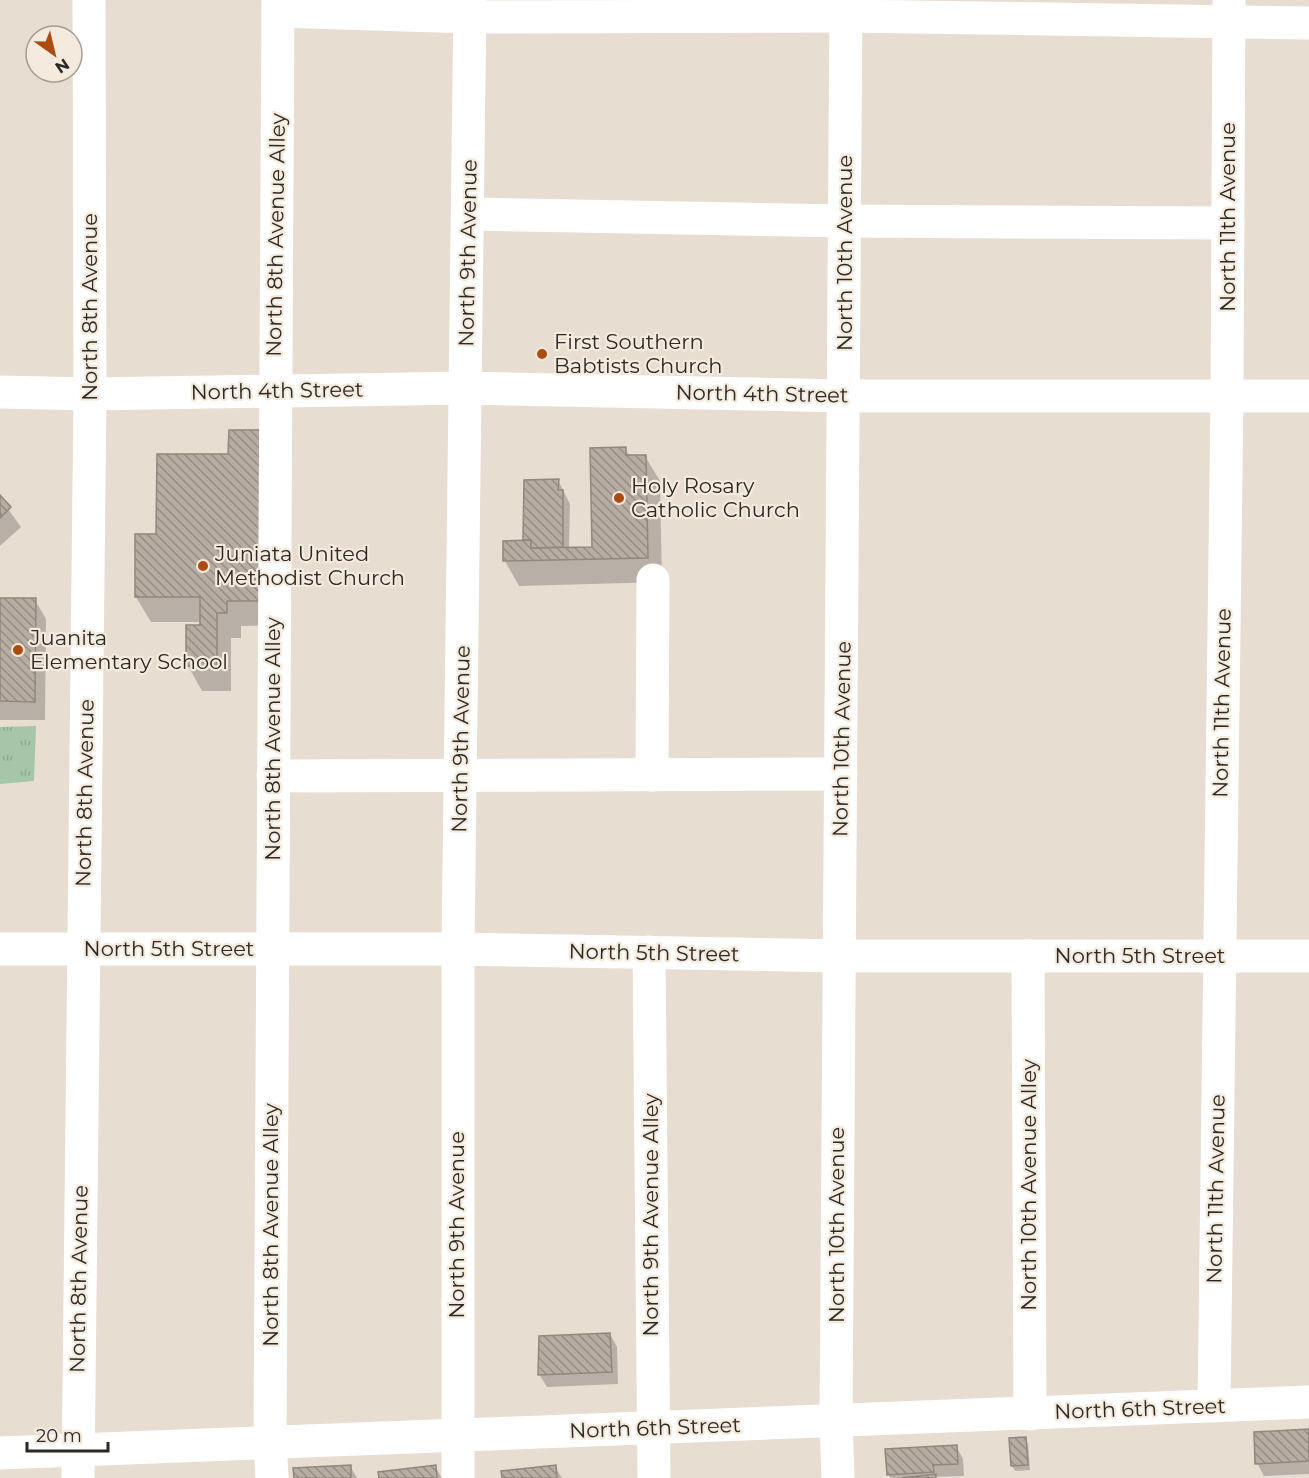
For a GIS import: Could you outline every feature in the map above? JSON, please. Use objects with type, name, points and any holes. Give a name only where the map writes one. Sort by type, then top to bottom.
[{"type":"street","name":"North 8th Avenue","points":[[78,1464],[90,394],[89,0]]},
{"type":"street","points":[[278,6],[1229,11],[1309,23]]},
{"type":"street","name":"North 8th Avenue Alley","points":[[272,1478],[270,1441],[274,391],[278,6]]},
{"type":"street","name":"North 9th Avenue","points":[[458,1478],[456,1434],[458,950],[470,8]]},
{"type":"street","name":"North 10th Avenue","points":[[838,1478],[836,1422],[846,8]]},
{"type":"street","name":"North 11th Avenue","points":[[1214,1406],[1227,397],[1229,11]]},
{"type":"street","points":[[468,214],[845,221],[1228,223]]},
{"type":"street","name":"North 4th Street","points":[[0,392],[90,394],[466,388],[845,396],[1309,396]]},
{"type":"street","points":[[652,775],[653,580]]},
{"type":"street","points":[[273,776],[841,774]]},
{"type":"street","name":"North 5th Street","points":[[0,949],[458,950],[840,956],[1309,956]]},
{"type":"street","name":"North 9th Avenue Alley","points":[[649,952],[654,1478]]},
{"type":"street","name":"North 10th Avenue Alley","points":[[1028,956],[1030,1413]]},
{"type":"street","name":"North 6th Street","points":[[0,1453],[78,1464],[270,1441],[836,1422],[1309,1402]]},
{"type":"green space","points":[[36,726],[34,781],[0,784],[0,727]]},
{"type":"building","name":"Juniata United Methodist Church","points":[[229,430],[271,430],[270,601],[227,601],[227,613],[217,613],[217,666],[186,666],[186,625],[200,625],[200,597],[135,597],[135,534],[156,534],[157,454],[228,454]]},
{"type":"building","name":"Holy Rosary Catholic Church","points":[[626,447],[626,455],[646,455],[648,558],[503,561],[503,541],[531,540],[531,548],[592,547],[590,448]]},
{"type":"building","points":[[559,479],[558,490],[563,490],[563,547],[531,548],[531,540],[523,540],[524,480]]},
{"type":"building","points":[[0,495],[11,507],[0,518]]},
{"type":"building","name":"Juanita Elementary School","points":[[0,598],[36,598],[35,702],[0,701]]},
{"type":"building","points":[[610,1333],[612,1372],[538,1375],[539,1336]]},
{"type":"building","points":[[1309,1429],[1309,1461],[1255,1464],[1254,1432]]},
{"type":"building","points":[[1026,1437],[1028,1465],[1011,1466],[1009,1438]]},
{"type":"building","points":[[957,1445],[958,1464],[933,1465],[934,1472],[887,1475],[885,1449]]},
{"type":"building","points":[[351,1465],[351,1478],[294,1478],[293,1468]]},
{"type":"building","points":[[436,1465],[437,1478],[379,1478],[378,1472]]},
{"type":"building","points":[[556,1465],[557,1478],[502,1478],[501,1471]]},
{"type":"building","points":[[936,1474],[936,1478],[901,1478]]},
{"type":"place","name":"First Southern Babtists Church","points":[[542,354]]},
{"type":"place","name":"Holy Rosary Catholic Church","points":[[619,498]]},
{"type":"place","name":"Juniata United Methodist Church","points":[[203,566]]},
{"type":"place","name":"Juanita Elementary School","points":[[18,650]]}]
